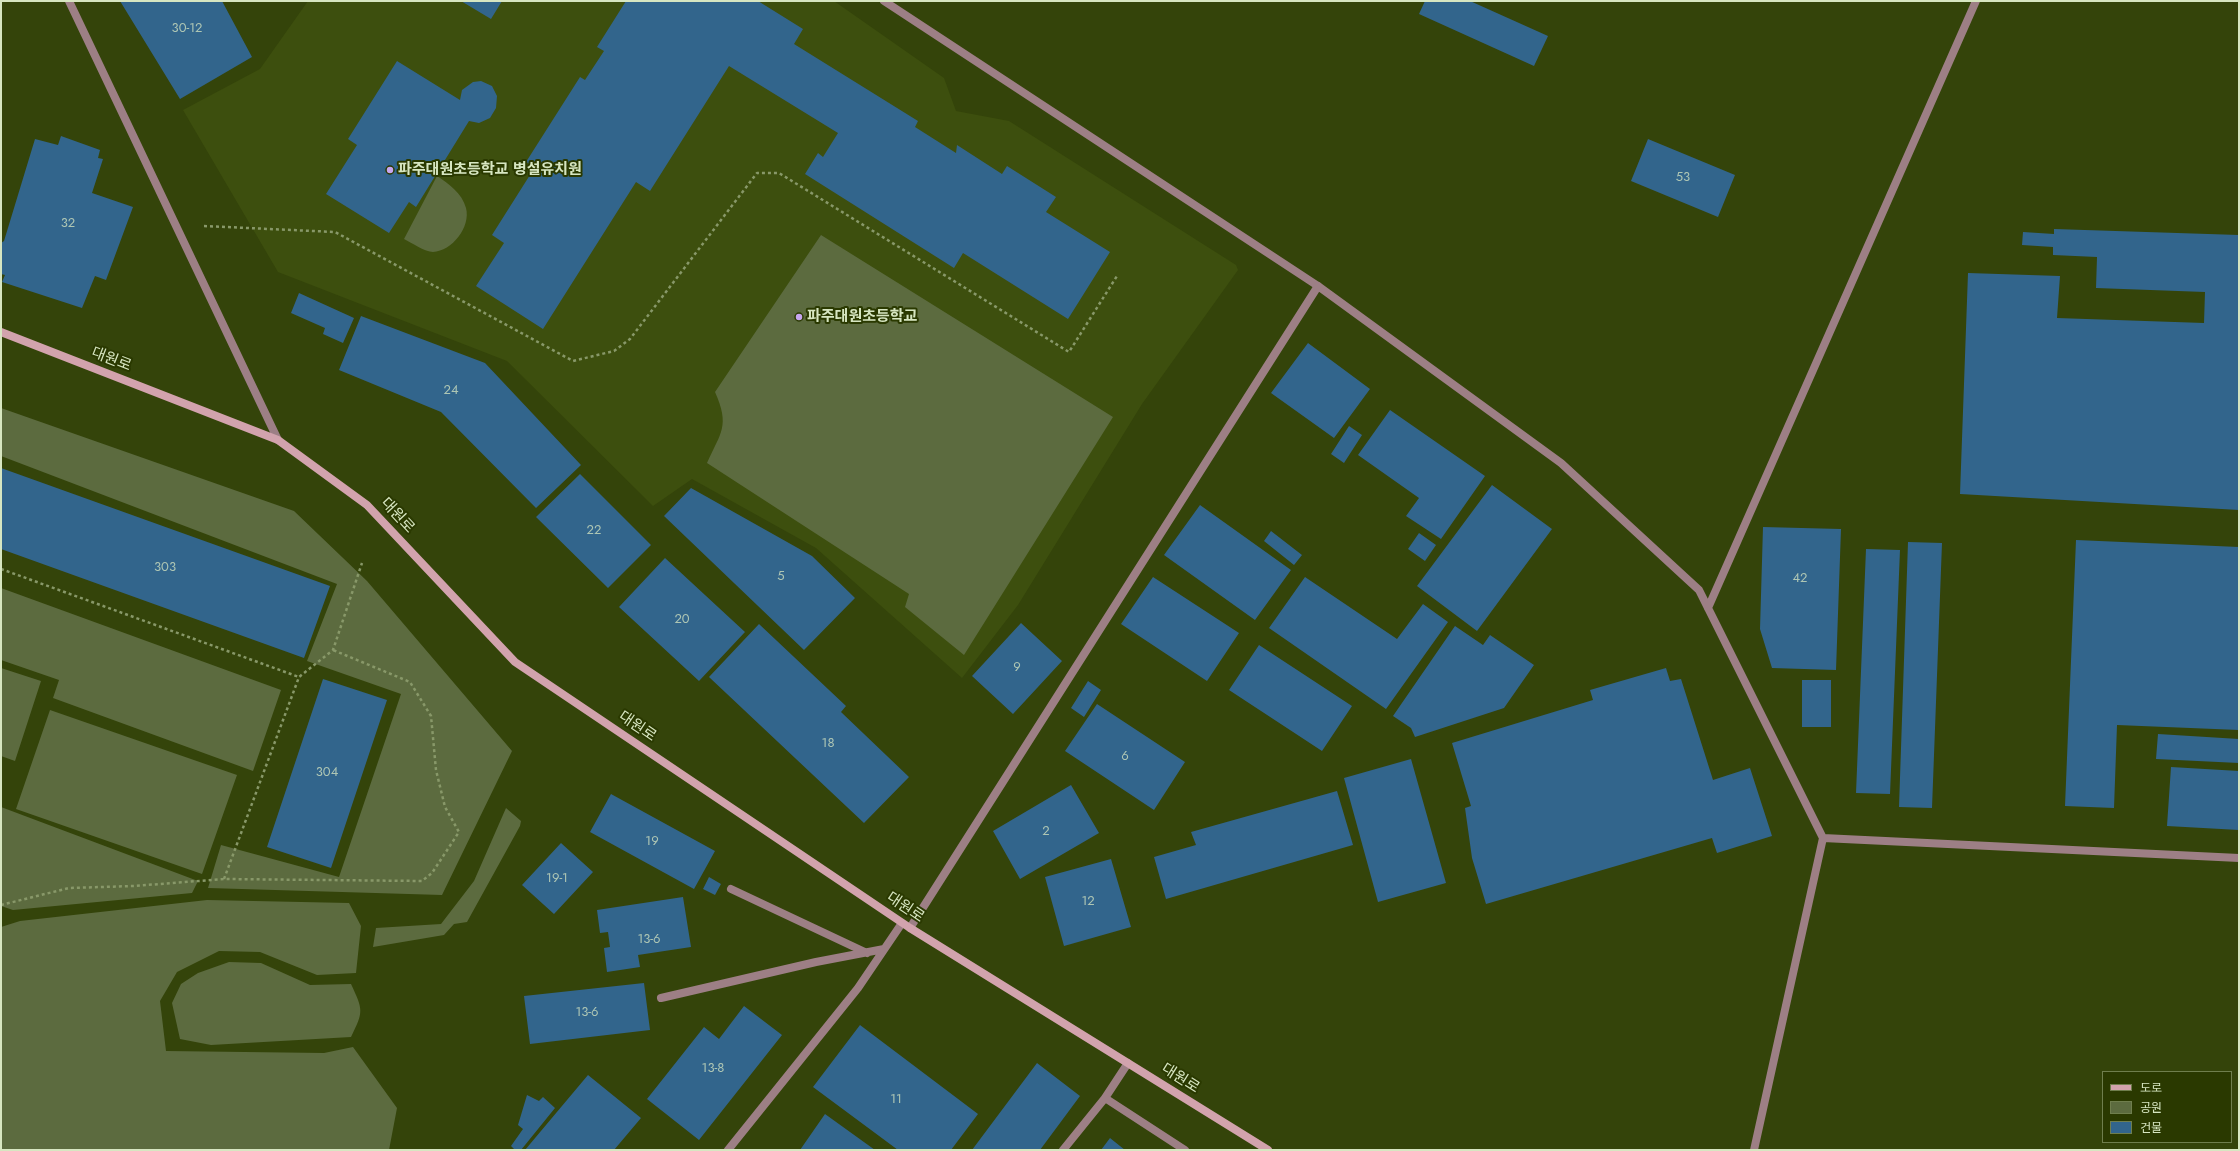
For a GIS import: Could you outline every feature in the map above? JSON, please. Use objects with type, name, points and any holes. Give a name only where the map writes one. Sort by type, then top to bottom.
[{"type":"main road","name":"대원로","points":[[1,332],[278,440],[367,505],[515,662],[902,923],[1268,1150]]},
{"type":"street","points":[[69,1],[278,440]]},
{"type":"street","points":[[884,1],[1318,286],[1561,463],[1699,590],[1823,838],[1754,1150]]},
{"type":"street","points":[[1708,608],[1976,1]]},
{"type":"street","points":[[910,928],[1318,286]]},
{"type":"street","points":[[1823,838],[2239,858]]},
{"type":"street","points":[[730,888],[867,953]]},
{"type":"street","points":[[728,1150],[858,988],[902,923]]},
{"type":"street","points":[[661,998],[816,962],[884,950]]},
{"type":"street","points":[[1063,1150],[1105,1098],[1128,1063]]},
{"type":"street","points":[[1105,1098],[1185,1150]]},
{"type":"path","points":[[176,225],[335,232],[573,361],[614,351],[630,339],[757,173],[780,173],[1069,352],[1117,276]]},
{"type":"path","points":[[224,879],[299,677],[333,650],[362,563]]},
{"type":"path","points":[[1,569],[299,677]]},
{"type":"path","points":[[1,905],[69,888],[134,886],[224,879],[422,881],[432,873],[458,832],[445,807],[436,770],[431,716],[410,682],[333,650]]},
{"type":"shaded area","name":"파주대원초등학교","points":[[308,1],[834,1],[944,78],[956,111],[1009,121],[1236,265],[1238,270],[1142,404],[1018,605],[962,678],[816,548],[692,479],[653,506],[507,361],[278,272],[183,110],[260,69]]},
{"type":"green space","points":[[437,176],[458,193],[464,203],[467,215],[463,230],[453,243],[440,251],[430,252],[404,239]]},
{"type":"green space","points":[[821,235],[1113,417],[964,655],[905,607],[909,594],[707,463],[720,436],[723,421],[720,404],[715,392]]},
{"type":"green space","points":[[1,408],[294,511],[367,581],[512,751],[442,895],[208,888],[221,845],[339,877],[401,694],[307,661],[337,584],[1,456]]},
{"type":"green space","points":[[1,588],[281,690],[253,771],[53,698],[59,680],[1,660]]},
{"type":"green space","points":[[1,668],[41,681],[15,761],[1,756]]},
{"type":"green space","points":[[50,710],[237,775],[202,874],[16,809]]},
{"type":"green space","points":[[1,807],[198,881],[192,893],[13,910],[1,906]]},
{"type":"green space","points":[[506,808],[521,821],[520,826],[467,922],[454,924],[444,935],[373,947],[376,928],[441,924],[474,881]]},
{"type":"green space","points":[[207,900],[349,903],[361,926],[356,973],[317,975],[260,952],[219,951],[177,972],[160,1001],[166,1051],[324,1053],[353,1047],[397,1108],[389,1150],[1,1150],[1,927],[20,921]]},
{"type":"green space","points":[[229,962],[261,963],[310,985],[351,984],[360,1005],[360,1016],[351,1037],[211,1045],[180,1039],[172,1003],[181,984],[198,973]]},
{"type":"building","points":[[120,1],[222,1],[252,57],[180,99]]},
{"type":"building","points":[[461,1],[502,1],[491,19]]},
{"type":"building","points":[[626,1],[758,1],[803,29],[794,44],[918,121],[915,127],[956,153],[957,145],[1002,174],[1007,166],[1056,197],[1046,212],[1110,252],[1068,319],[963,253],[954,268],[805,174],[818,153],[823,157],[838,133],[729,66],[650,191],[636,182],[543,329],[476,286],[504,243],[492,235],[535,167],[526,162],[580,77],[585,80],[604,51],[597,47]]},
{"type":"building","points":[[1425,1],[1470,1],[1548,36],[1534,66],[1419,14]]},
{"type":"building","name":"파주대원초등학교 병설유치원","points":[[397,61],[460,100],[462,90],[473,82],[481,81],[492,86],[497,96],[496,108],[490,118],[479,123],[469,121],[416,207],[409,202],[389,233],[326,194],[357,145],[348,139]]},
{"type":"building","points":[[61,136],[100,150],[98,158],[103,159],[92,193],[133,207],[106,280],[95,276],[82,308],[2,282],[5,275],[1,274],[1,243],[4,241],[35,139],[58,145]]},
{"type":"building","points":[[1648,139],[1735,175],[1718,217],[1631,181]]},
{"type":"building","points":[[2054,229],[2239,235],[2239,510],[1960,494],[1968,273],[2060,276],[2057,318],[2204,323],[2205,292],[2096,288],[2097,257],[2053,255],[2053,247],[2022,245],[2023,232],[2054,234]]},
{"type":"building","points":[[299,293],[354,318],[343,343],[323,334],[325,328],[291,313]]},
{"type":"building","points":[[361,316],[485,363],[581,465],[536,508],[441,412],[339,370]]},
{"type":"building","points":[[1308,343],[1370,389],[1334,438],[1271,393]]},
{"type":"building","points":[[1390,410],[1485,476],[1441,539],[1406,516],[1419,498],[1358,455]]},
{"type":"building","points":[[1349,426],[1362,435],[1344,463],[1331,454]]},
{"type":"building","points":[[1,468],[330,586],[304,658],[1,549]]},
{"type":"building","points":[[580,474],[651,545],[608,588],[536,517]]},
{"type":"building","points":[[1492,485],[1552,529],[1477,631],[1417,586]]},
{"type":"building","points":[[691,488],[812,556],[855,598],[804,650],[664,516]]},
{"type":"building","points":[[1200,505],[1291,570],[1255,620],[1164,555]]},
{"type":"building","points":[[1763,527],[1841,529],[1836,670],[1772,668],[1760,629]]},
{"type":"building","points":[[1271,531],[1302,555],[1294,565],[1264,541]]},
{"type":"building","points":[[1419,533],[1436,545],[1425,561],[1408,549]]},
{"type":"building","points":[[2076,540],[2239,547],[2239,730],[2117,725],[2114,808],[2065,806]]},
{"type":"building","points":[[1908,542],[1942,543],[1932,808],[1899,807]]},
{"type":"building","points":[[1866,549],[1900,550],[1890,794],[1856,793]]},
{"type":"building","points":[[665,558],[745,632],[699,681],[619,607]]},
{"type":"building","points":[[1153,577],[1239,633],[1207,681],[1121,624]]},
{"type":"building","points":[[1305,577],[1397,639],[1423,604],[1448,622],[1386,709],[1269,628]]},
{"type":"building","points":[[1021,623],[1062,661],[1013,714],[972,676]]},
{"type":"building","points":[[759,624],[846,706],[841,712],[909,777],[864,823],[709,677]]},
{"type":"building","points":[[1455,626],[1483,645],[1490,635],[1534,665],[1504,708],[1415,737],[1411,728],[1393,716]]},
{"type":"building","points":[[1259,645],[1352,706],[1322,751],[1229,690]]},
{"type":"building","points":[[1666,668],[1670,681],[1681,679],[1713,780],[1750,768],[1772,836],[1717,853],[1712,838],[1486,904],[1472,858],[1465,808],[1471,806],[1452,743],[1593,700],[1590,690]]},
{"type":"building","points":[[323,679],[387,700],[331,868],[267,847]]},
{"type":"building","points":[[1802,680],[1831,680],[1831,727],[1802,727]]},
{"type":"building","points":[[1088,681],[1101,690],[1084,717],[1071,708]]},
{"type":"building","points":[[1097,704],[1185,762],[1154,810],[1065,751]]},
{"type":"building","points":[[2158,734],[2239,739],[2239,763],[2156,759]]},
{"type":"building","points":[[1411,759],[1446,883],[1378,902],[1344,778]]},
{"type":"building","points":[[2171,767],[2239,771],[2239,830],[2167,826]]},
{"type":"building","points":[[1071,785],[1099,833],[1020,879],[993,831]]},
{"type":"building","points":[[1337,791],[1353,845],[1166,899],[1154,857],[1196,845],[1191,832]]},
{"type":"building","points":[[611,794],[715,851],[694,889],[590,832]]},
{"type":"building","points":[[561,843],[593,872],[554,914],[522,885]]},
{"type":"building","points":[[1111,859],[1131,927],[1064,946],[1045,877]]},
{"type":"building","points":[[709,877],[721,884],[715,895],[703,889]]},
{"type":"building","points":[[683,897],[691,947],[638,955],[640,967],[607,972],[604,948],[610,947],[608,932],[600,933],[597,910]]},
{"type":"building","points":[[644,983],[650,1030],[530,1044],[524,996]]},
{"type":"building","points":[[744,1006],[782,1035],[699,1140],[647,1099],[704,1027],[719,1039]]},
{"type":"building","points":[[860,1025],[978,1114],[951,1150],[898,1150],[813,1087]]},
{"type":"building","points":[[1037,1063],[1080,1096],[1040,1150],[972,1150]]},
{"type":"building","points":[[588,1075],[641,1118],[614,1150],[525,1150]]},
{"type":"building","points":[[527,1095],[539,1101],[543,1097],[555,1108],[521,1150],[515,1150],[511,1146],[523,1129],[518,1125]]},
{"type":"building","points":[[825,1114],[875,1150],[800,1150]]},
{"type":"building","points":[[1110,1138],[1125,1150],[1101,1150]]},
{"type":"place","name":"파주대원초등학교 병설유치원","points":[[390,170]]},
{"type":"place","name":"파주대원초등학교","points":[[799,317]]}]
